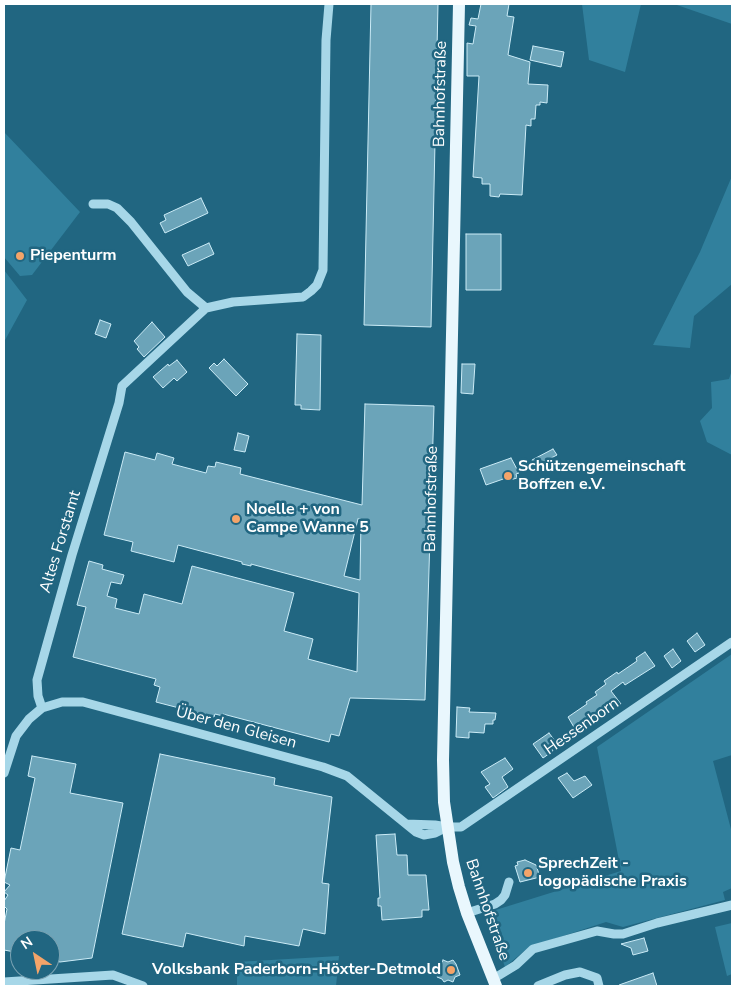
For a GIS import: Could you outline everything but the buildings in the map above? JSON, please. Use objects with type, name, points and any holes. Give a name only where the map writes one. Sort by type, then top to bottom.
[{"type":"main road","name":"Bahnhofstraße","points":[[459,4],[443,750],[444,802],[446,827],[453,862],[467,913],[495,982]]},
{"type":"street","points":[[93,204],[108,204],[117,208],[132,222],[187,292],[206,308],[233,302],[303,297],[311,291],[317,284],[323,270],[326,40],[329,4]]},
{"type":"street","name":"Altes Forstamt","points":[[42,708],[38,696],[37,680],[74,547],[119,403],[122,386],[206,308]]},
{"type":"street","name":"Hessenborn","points":[[446,827],[461,827],[474,820],[732,642]]},
{"type":"street","name":"Über den Gleisen","points":[[42,708],[62,702],[83,702],[323,767],[347,776],[406,824],[435,824],[446,827]]},
{"type":"street","points":[[4,773],[16,736],[28,720],[42,708]]},
{"type":"street","points":[[467,913],[495,904],[501,900],[505,896],[509,882]]},
{"type":"street","points":[[495,982],[533,949],[597,931],[623,934],[657,923],[732,905]]},
{"type":"street","points":[[538,986],[565,974],[580,972],[597,978],[599,986]]},
{"type":"street","points":[[4,982],[113,975],[143,986]]},
{"type":"shaded area","points":[[582,4],[641,4],[625,72],[589,60]]},
{"type":"shaded area","points":[[674,4],[732,4],[732,24]]},
{"type":"shaded area","points":[[4,132],[80,212],[32,275],[20,276],[4,257]]},
{"type":"shaded area","points":[[732,176],[732,284],[694,316],[690,348],[653,345],[700,252]]},
{"type":"shaded area","points":[[4,270],[27,300],[4,342]]},
{"type":"shaded area","points":[[732,370],[732,455],[707,442],[700,421],[712,408],[711,382],[729,379]]},
{"type":"shaded area","points":[[732,654],[732,755],[713,761],[732,833],[732,888],[723,892],[725,900],[623,927],[606,922],[529,947],[505,967],[486,913],[621,871],[597,747]]},
{"type":"shaded area","points":[[732,923],[732,974],[727,976],[715,927]]},
{"type":"shaded area","points":[[339,956],[336,986],[237,986],[237,962]]},
{"type":"place","name":"Piepenturm","points":[[20,256]]},
{"type":"place","name":"Schützengemeinschaft Boffzen e.V.","points":[[508,476]]},
{"type":"place","name":"Noelle + von Campe Wanne 5","points":[[236,519]]},
{"type":"place","name":"SprechZeit - logopädische Praxis","points":[[528,873]]},
{"type":"place","name":"Volksbank Paderborn-Höxter-Detmold","points":[[451,970]]}]
